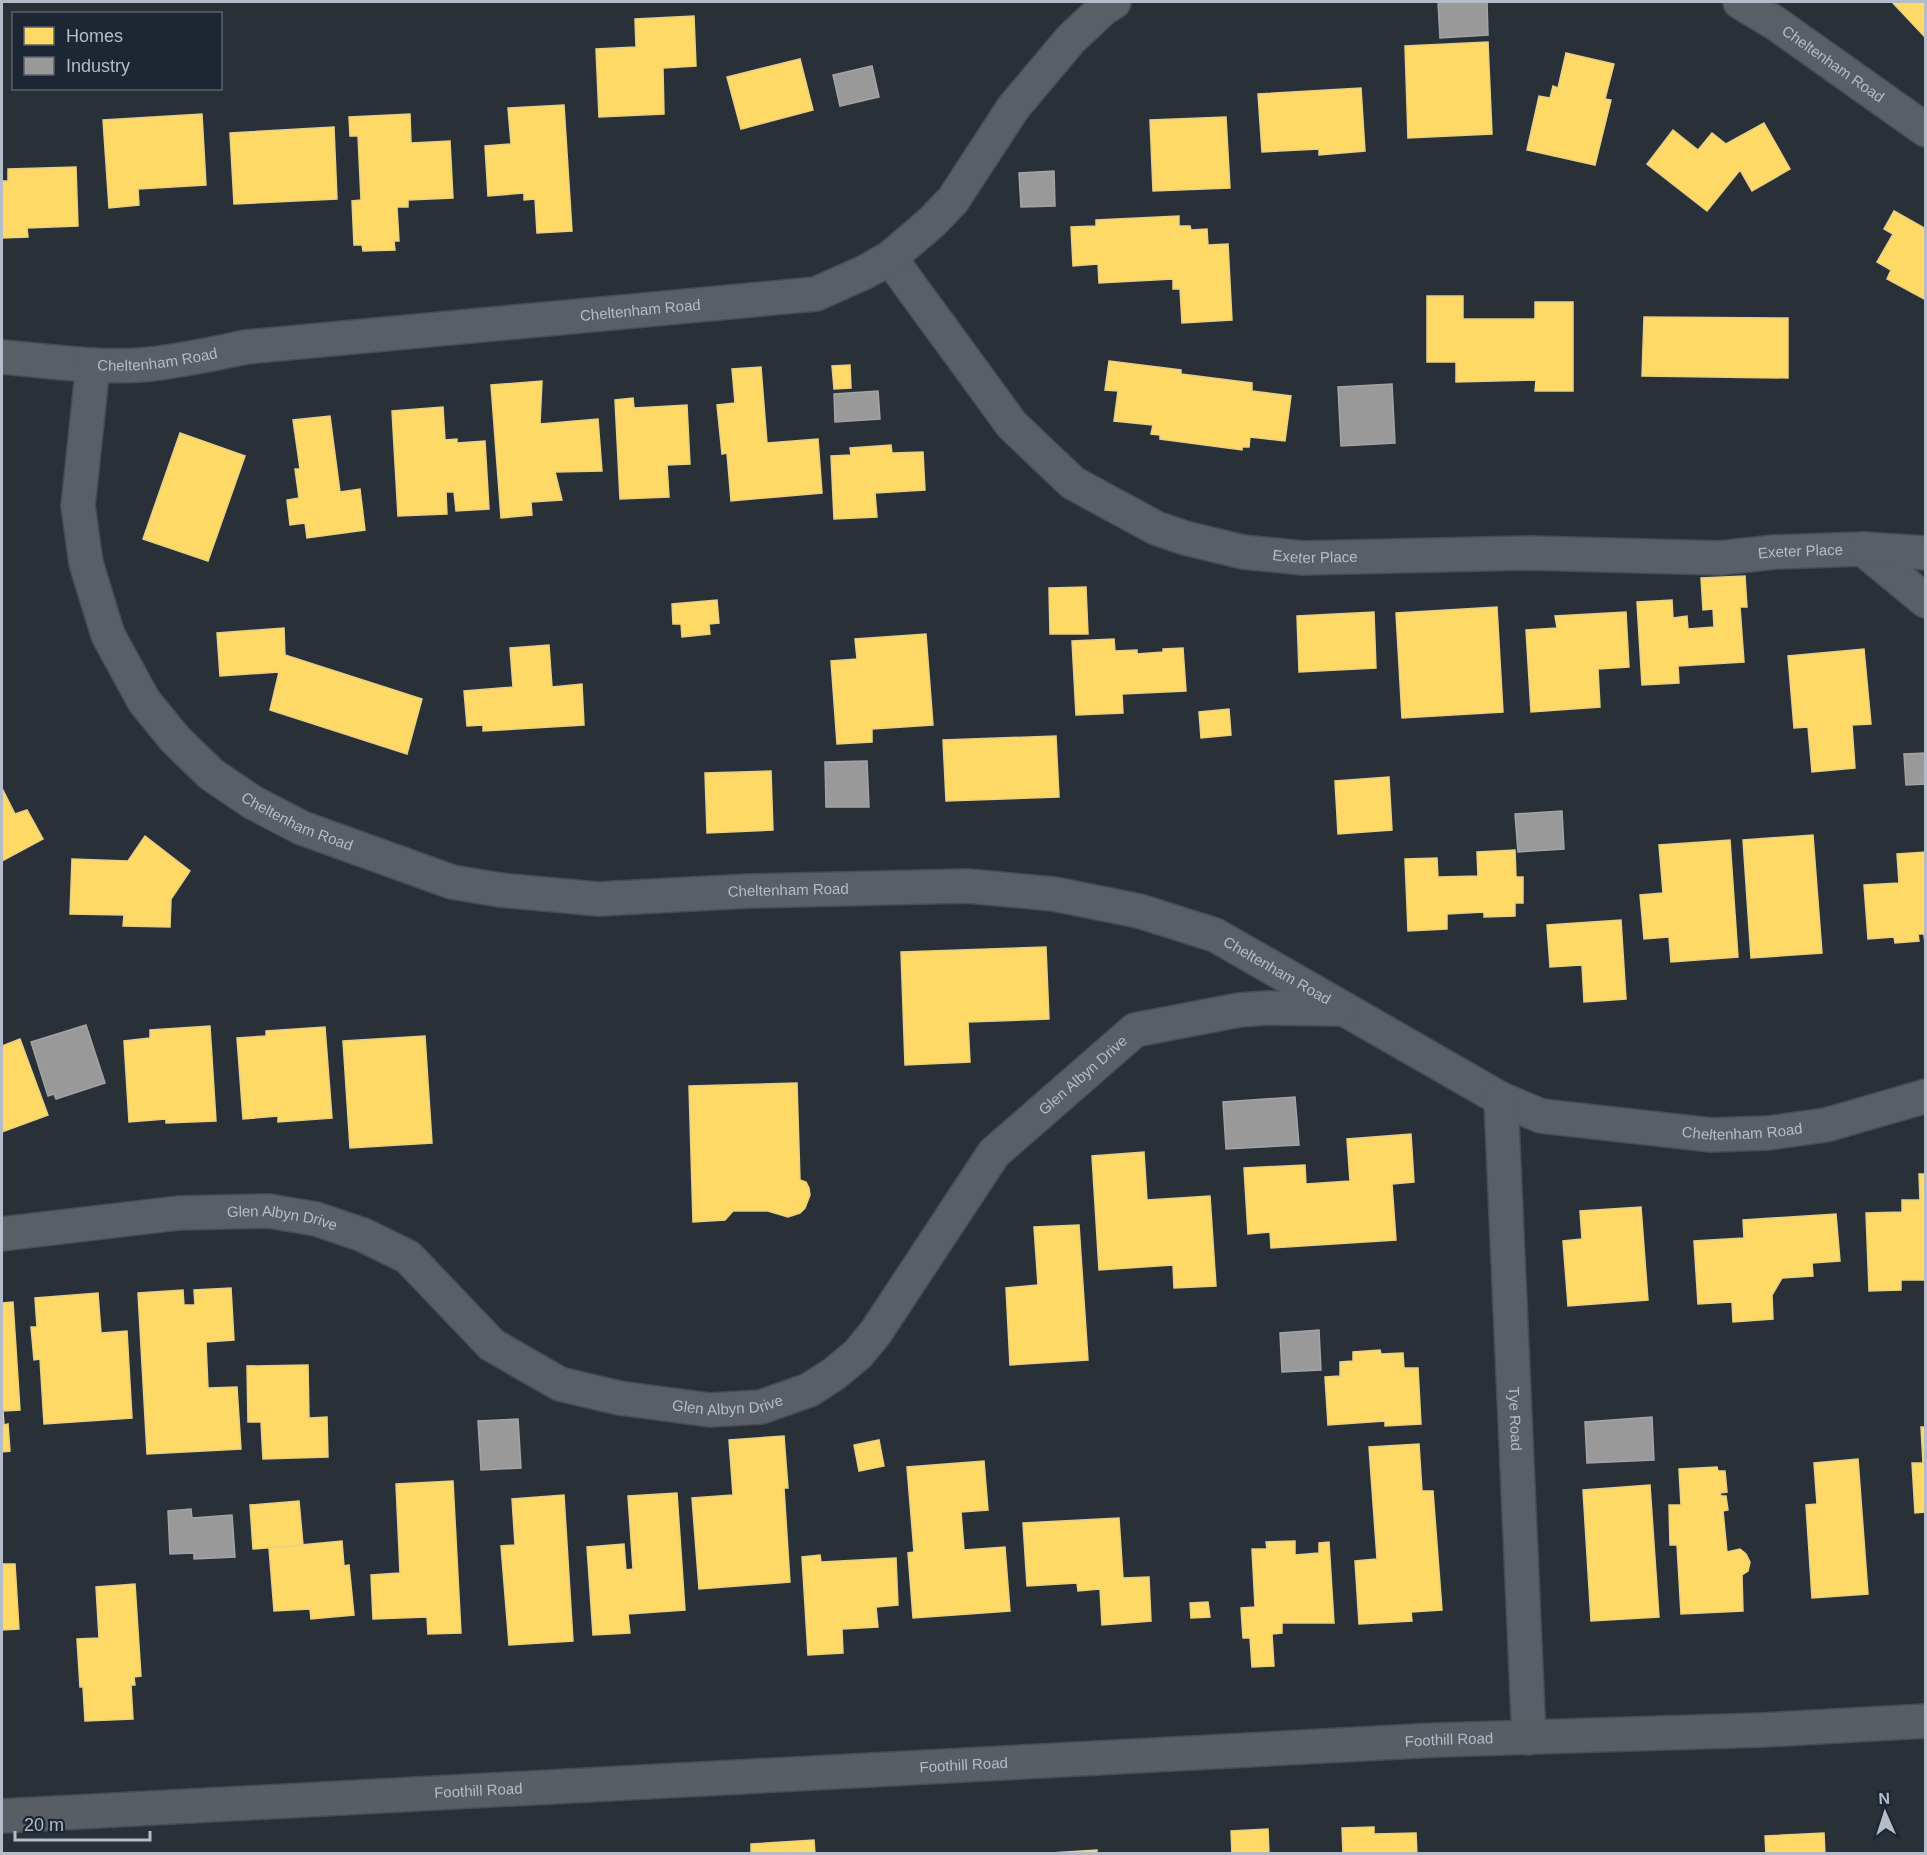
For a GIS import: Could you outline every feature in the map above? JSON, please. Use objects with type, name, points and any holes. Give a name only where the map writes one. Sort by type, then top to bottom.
[{"type":"main road","name":"Foothill Road","points":[[2,1816],[1413,1741],[1762,1730],[1926,1721]]},
{"type":"street","name":"Cheltenham Road","points":[[1114,2],[1104,8],[1071,39],[1013,108],[953,200],[932,222],[890,258],[816,294],[246,347],[194,358],[141,365],[93,365],[78,506],[86,563],[108,635],[144,701],[175,739],[211,774],[252,802],[302,828],[441,878],[500,890],[598,898],[749,891],[967,886],[1054,894],[1138,911],[1215,935],[1501,1099],[1541,1116],[1710,1135],[1768,1133],[1826,1125],[1926,1096]]},
{"type":"street","name":"Cheltenham Road","points":[[1740,2],[1775,23],[1926,129]]},
{"type":"street","name":"Exeter Place","points":[[890,258],[1012,425],[1073,483],[1156,528],[1185,538],[1243,552],[1303,558],[1530,553],[1720,558],[1775,552],[1863,549],[1926,553]]},
{"type":"street","points":[[2,357],[93,365]]},
{"type":"street","name":"Exeter Place","points":[[1863,549],[1926,601]]},
{"type":"street","name":"Glen Albyn Drive","points":[[2,1234],[179,1213],[269,1211],[316,1219],[363,1235],[408,1257],[492,1345],[560,1384],[619,1398],[710,1410],[761,1407],[809,1390],[834,1374],[858,1354],[876,1332],[994,1153],[1135,1030],[1239,1010],[1346,1009]]},
{"type":"street","name":"Tye Road","points":[[1501,1099],[1529,1738]]},
{"type":"building: Homes","points":[[1892,2],[1926,2],[1924,36]]},
{"type":"building: Homes","points":[[694,16],[696,66],[663,68],[664,114],[599,117],[596,49],[636,47],[635,19]]},
{"type":"building: Homes","points":[[1488,42],[1492,134],[1408,138],[1405,46]]},
{"type":"building: Homes","points":[[1566,53],[1614,64],[1605,99],[1611,100],[1595,165],[1527,150],[1539,96],[1550,98],[1553,86],[1558,88]]},
{"type":"building: Homes","points":[[800,59],[813,110],[741,129],[727,77]]},
{"type":"building: Homes","points":[[1361,88],[1365,151],[1319,155],[1319,149],[1262,152],[1258,94]]},
{"type":"building: Homes","points":[[564,105],[572,231],[537,233],[535,199],[524,200],[524,193],[488,196],[485,146],[511,144],[508,108]]},
{"type":"building: Homes","points":[[202,114],[206,185],[138,189],[139,205],[109,208],[103,120]]},
{"type":"building: Homes","points":[[410,114],[411,143],[450,141],[453,198],[408,200],[408,207],[397,207],[399,241],[394,241],[395,250],[363,251],[362,245],[354,245],[352,201],[361,200],[358,136],[350,136],[349,117]]},
{"type":"building: Homes","points":[[1226,117],[1230,188],[1153,191],[1150,120]]},
{"type":"building: Homes","points":[[1764,123],[1790,169],[1752,191],[1740,170],[1707,211],[1647,164],[1673,130],[1698,150],[1712,133],[1726,144]]},
{"type":"building: Homes","points":[[334,127],[337,199],[234,204],[230,133]]},
{"type":"building: Homes","points":[[76,167],[78,226],[27,228],[28,237],[2,238],[2,181],[8,181],[8,169]]},
{"type":"building: Homes","points":[[1894,211],[1926,229],[1926,300],[1887,279],[1891,270],[1877,262],[1893,234],[1884,229]]},
{"type":"building: Homes","points":[[1179,216],[1179,226],[1190,226],[1191,230],[1207,229],[1208,245],[1228,244],[1232,320],[1182,323],[1180,289],[1173,289],[1173,279],[1099,283],[1098,264],[1073,266],[1071,227],[1096,226],[1096,220]]},
{"type":"building: Homes","points":[[1427,296],[1463,296],[1463,319],[1535,319],[1535,302],[1573,302],[1573,391],[1535,391],[1536,380],[1456,382],[1456,362],[1427,362]]},
{"type":"building: Homes","points":[[1644,317],[1788,318],[1788,378],[1642,376]]},
{"type":"building: Homes","points":[[1109,361],[1181,370],[1181,374],[1252,383],[1252,391],[1291,396],[1285,441],[1250,437],[1249,447],[1242,447],[1242,450],[1160,439],[1160,435],[1151,434],[1153,425],[1114,421],[1118,391],[1105,390]]},
{"type":"building: Homes","points":[[850,365],[851,388],[834,389],[832,366]]},
{"type":"building: Homes","points":[[761,367],[767,443],[818,439],[822,493],[731,501],[727,453],[722,454],[717,405],[735,403],[732,369]]},
{"type":"building: Homes","points":[[542,381],[540,424],[598,419],[602,471],[555,472],[562,500],[531,502],[532,515],[501,518],[491,385]]},
{"type":"building: Homes","points":[[633,398],[634,408],[687,405],[690,464],[667,465],[669,497],[620,499],[615,400]]},
{"type":"building: Homes","points":[[443,407],[445,440],[457,439],[457,443],[485,441],[489,509],[456,511],[454,492],[446,492],[447,514],[398,516],[392,411]]},
{"type":"building: Homes","points":[[330,416],[340,492],[360,489],[365,530],[307,538],[305,523],[290,525],[287,500],[299,498],[295,469],[300,469],[293,420]]},
{"type":"building: Homes","points":[[180,433],[245,456],[208,561],[143,539]]},
{"type":"building: Homes","points":[[891,445],[892,453],[923,452],[925,490],[875,493],[877,517],[834,519],[831,456],[851,455],[850,448]]},
{"type":"building: Homes","points":[[1745,576],[1747,607],[1740,607],[1744,662],[1678,666],[1679,683],[1642,685],[1637,602],[1672,600],[1673,618],[1687,616],[1688,629],[1714,627],[1713,609],[1703,610],[1701,578]]},
{"type":"building: Homes","points":[[1086,587],[1088,634],[1050,634],[1049,588]]},
{"type":"building: Homes","points":[[717,600],[719,623],[709,624],[710,634],[682,637],[681,624],[673,624],[672,604]]},
{"type":"building: Homes","points":[[1497,607],[1503,712],[1402,718],[1396,613]]},
{"type":"building: Homes","points":[[1374,612],[1376,668],[1299,672],[1297,616]]},
{"type":"building: Homes","points":[[1626,612],[1629,667],[1598,669],[1600,707],[1531,712],[1526,630],[1557,628],[1555,616]]},
{"type":"building: Homes","points":[[284,628],[285,655],[422,699],[407,754],[270,710],[279,672],[220,676],[217,633]]},
{"type":"building: Homes","points":[[926,634],[933,725],[872,729],[872,742],[837,744],[831,661],[857,659],[855,639]]},
{"type":"building: Homes","points":[[1114,639],[1115,651],[1137,650],[1137,654],[1183,648],[1186,691],[1122,694],[1123,713],[1076,715],[1072,641]]},
{"type":"building: Homes","points":[[549,645],[552,687],[582,684],[584,725],[483,731],[483,725],[467,726],[464,691],[513,687],[510,648]]},
{"type":"building: Homes","points":[[1864,649],[1871,724],[1852,725],[1855,768],[1812,772],[1808,727],[1794,728],[1788,656]]},
{"type":"building: Homes","points":[[1229,709],[1231,735],[1201,738],[1199,712]]},
{"type":"building: Homes","points":[[1056,736],[1059,797],[946,801],[943,740]]},
{"type":"building: Homes","points":[[771,771],[773,830],[707,833],[705,773]]},
{"type":"building: Homes","points":[[1389,777],[1392,830],[1338,834],[1335,781]]},
{"type":"building: Homes","points":[[2,788],[15,814],[27,810],[43,839],[2,861]]},
{"type":"building: Homes","points":[[1813,835],[1822,953],[1751,958],[1743,840]]},
{"type":"building: Homes","points":[[145,836],[190,871],[171,899],[170,927],[123,926],[124,915],[70,914],[72,859],[128,861]]},
{"type":"building: Homes","points":[[1730,840],[1738,957],[1671,962],[1669,937],[1644,939],[1640,895],[1663,893],[1659,845]]},
{"type":"building: Homes","points":[[1515,850],[1516,877],[1523,877],[1523,903],[1515,903],[1515,916],[1484,917],[1484,912],[1447,914],[1447,929],[1408,931],[1405,859],[1437,858],[1438,877],[1478,876],[1477,852]]},
{"type":"building: Homes","points":[[1926,852],[1926,954],[1924,934],[1918,934],[1919,941],[1895,943],[1894,937],[1868,939],[1864,885],[1899,883],[1897,854]]},
{"type":"building: Homes","points":[[1621,920],[1626,999],[1584,1002],[1582,965],[1550,967],[1547,925]]},
{"type":"building: Homes","points":[[1046,947],[1049,1019],[968,1022],[970,1062],[905,1065],[901,952]]},
{"type":"building: Homes","points":[[210,1026],[216,1121],[166,1123],[166,1119],[129,1122],[124,1041],[150,1038],[150,1030]]},
{"type":"building: Homes","points":[[325,1027],[332,1118],[278,1122],[278,1116],[243,1119],[237,1038],[266,1036],[266,1031]]},
{"type":"building: Homes","points":[[425,1036],[432,1143],[350,1148],[343,1041]]},
{"type":"building: Homes","points":[[20,1039],[48,1115],[2,1132],[2,1046]]},
{"type":"building: Homes","points":[[797,1083],[800,1180],[806,1182],[810,1195],[805,1208],[800,1213],[788,1217],[768,1211],[733,1211],[725,1220],[693,1222],[689,1086]]},
{"type":"building: Homes","points":[[1411,1134],[1414,1182],[1392,1184],[1396,1240],[1271,1248],[1270,1232],[1248,1234],[1244,1168],[1305,1165],[1306,1184],[1350,1181],[1347,1139]]},
{"type":"building: Homes","points":[[1144,1152],[1147,1200],[1210,1196],[1216,1286],[1174,1288],[1173,1265],[1099,1270],[1092,1156]]},
{"type":"building: Homes","points":[[1919,1174],[1926,1174],[1926,1280],[1901,1280],[1901,1290],[1869,1291],[1866,1213],[1902,1212],[1902,1200],[1920,1200]]},
{"type":"building: Homes","points":[[1641,1207],[1648,1300],[1568,1306],[1563,1241],[1582,1239],[1580,1211]]},
{"type":"building: Homes","points":[[1836,1214],[1840,1261],[1812,1263],[1813,1276],[1782,1278],[1772,1295],[1773,1319],[1733,1322],[1732,1302],[1698,1304],[1694,1241],[1744,1238],[1743,1220]]},
{"type":"building: Homes","points":[[1079,1225],[1088,1360],[1010,1365],[1006,1288],[1038,1285],[1034,1227]]},
{"type":"building: Homes","points":[[231,1288],[234,1340],[206,1342],[208,1388],[237,1387],[241,1449],[147,1454],[138,1293],[183,1290],[184,1305],[195,1305],[194,1290]]},
{"type":"building: Homes","points":[[98,1293],[101,1333],[127,1331],[132,1418],[44,1424],[40,1359],[34,1360],[31,1327],[37,1327],[35,1298]]},
{"type":"building: Homes","points":[[13,1302],[20,1410],[3,1411],[4,1425],[8,1424],[10,1451],[2,1452],[2,1303]]},
{"type":"building: Homes","points":[[1380,1350],[1381,1354],[1403,1353],[1404,1368],[1418,1368],[1421,1424],[1385,1426],[1385,1421],[1328,1425],[1325,1377],[1340,1376],[1340,1362],[1353,1361],[1353,1352]]},
{"type":"building: Homes","points":[[308,1365],[309,1418],[327,1417],[328,1457],[263,1459],[261,1422],[248,1422],[247,1366]]},
{"type":"building: Homes","points":[[1921,1427],[1926,1427],[1926,1520],[1925,1512],[1915,1513],[1912,1463],[1923,1463]]},
{"type":"building: Homes","points":[[784,1436],[788,1488],[784,1488],[790,1582],[699,1589],[692,1498],[733,1495],[729,1440]]},
{"type":"building: Homes","points":[[879,1440],[884,1466],[859,1471],[854,1445]]},
{"type":"building: Homes","points":[[1419,1444],[1422,1491],[1433,1491],[1442,1610],[1411,1612],[1412,1621],[1359,1624],[1355,1561],[1377,1559],[1369,1447]]},
{"type":"building: Homes","points":[[1858,1459],[1868,1594],[1812,1598],[1806,1505],[1817,1504],[1814,1463]]},
{"type":"building: Homes","points":[[984,1461],[988,1510],[961,1512],[964,1550],[1005,1547],[1010,1611],[913,1618],[908,1553],[914,1552],[907,1467]]},
{"type":"building: Homes","points":[[1717,1467],[1718,1471],[1725,1471],[1727,1492],[1720,1493],[1721,1496],[1726,1496],[1728,1510],[1723,1511],[1727,1552],[1740,1549],[1750,1562],[1748,1571],[1742,1575],[1743,1611],[1681,1614],[1677,1545],[1670,1545],[1669,1505],[1681,1505],[1679,1469]]},
{"type":"building: Homes","points":[[453,1481],[461,1633],[428,1634],[427,1617],[373,1619],[371,1575],[400,1573],[396,1484]]},
{"type":"building: Homes","points":[[1650,1485],[1659,1617],[1591,1621],[1583,1490]]},
{"type":"building: Homes","points":[[677,1493],[685,1610],[628,1614],[630,1633],[593,1635],[587,1547],[624,1544],[626,1570],[633,1569],[628,1496]]},
{"type":"building: Homes","points":[[564,1495],[573,1641],[509,1645],[501,1546],[515,1545],[512,1499]]},
{"type":"building: Homes","points":[[299,1501],[303,1545],[253,1549],[250,1505]]},
{"type":"building: Homes","points":[[1119,1518],[1123,1578],[1149,1577],[1151,1621],[1102,1625],[1100,1589],[1078,1591],[1077,1583],[1027,1586],[1023,1523]]},
{"type":"building: Homes","points":[[342,1541],[344,1566],[349,1565],[354,1615],[311,1619],[310,1609],[274,1611],[269,1548]]},
{"type":"building: Homes","points":[[1295,1541],[1295,1555],[1319,1553],[1319,1543],[1329,1542],[1334,1623],[1282,1623],[1282,1633],[1272,1634],[1274,1666],[1252,1667],[1250,1638],[1243,1638],[1241,1608],[1255,1607],[1252,1549],[1267,1549],[1266,1542]]},
{"type":"building: Homes","points":[[820,1555],[821,1562],[896,1558],[898,1605],[876,1607],[878,1627],[842,1629],[843,1653],[808,1655],[802,1557]]},
{"type":"building: Homes","points":[[2,1564],[15,1564],[19,1629],[2,1630]]},
{"type":"building: Homes","points":[[135,1584],[141,1676],[134,1677],[135,1685],[131,1685],[133,1719],[85,1721],[77,1639],[99,1638],[96,1587]]},
{"type":"building: Homes","points":[[1208,1602],[1210,1617],[1191,1618],[1190,1603]]},
{"type":"building: Homes","points":[[1374,1827],[1374,1834],[1416,1833],[1417,1854],[1343,1854],[1342,1828]]},
{"type":"building: Homes","points":[[1268,1829],[1269,1854],[1232,1854],[1231,1831]]},
{"type":"building: Homes","points":[[1824,1833],[1825,1854],[1766,1854],[1765,1836]]},
{"type":"building: Homes","points":[[814,1840],[815,1854],[751,1854],[751,1844]]},
{"type":"building: Homes","points":[[1097,1850],[1097,1854],[1034,1854]]},
{"type":"building: Industry","points":[[1438,2],[1487,2],[1488,35],[1440,38]]},
{"type":"building: Industry","points":[[872,66],[879,97],[840,106],[833,75]]},
{"type":"building: Industry","points":[[1054,171],[1055,206],[1021,207],[1019,173]]},
{"type":"building: Industry","points":[[1392,384],[1395,443],[1341,446],[1338,387]]},
{"type":"building: Industry","points":[[878,391],[880,419],[835,422],[834,394]]},
{"type":"building: Industry","points":[[1926,753],[1926,784],[1906,785],[1904,754]]},
{"type":"building: Industry","points":[[867,761],[869,807],[826,807],[825,762]]},
{"type":"building: Industry","points":[[1562,811],[1564,849],[1518,852],[1515,814]]},
{"type":"building: Industry","points":[[86,1025],[105,1083],[56,1099],[54,1094],[48,1096],[31,1042]]},
{"type":"building: Industry","points":[[1295,1097],[1299,1145],[1226,1149],[1223,1102]]},
{"type":"building: Industry","points":[[1319,1330],[1321,1370],[1282,1372],[1280,1333]]},
{"type":"building: Industry","points":[[1652,1417],[1654,1460],[1587,1463],[1585,1422]]},
{"type":"building: Industry","points":[[518,1419],[521,1468],[481,1470],[478,1421]]},
{"type":"building: Industry","points":[[191,1509],[192,1518],[232,1515],[235,1557],[194,1559],[194,1553],[170,1554],[168,1511]]}]
